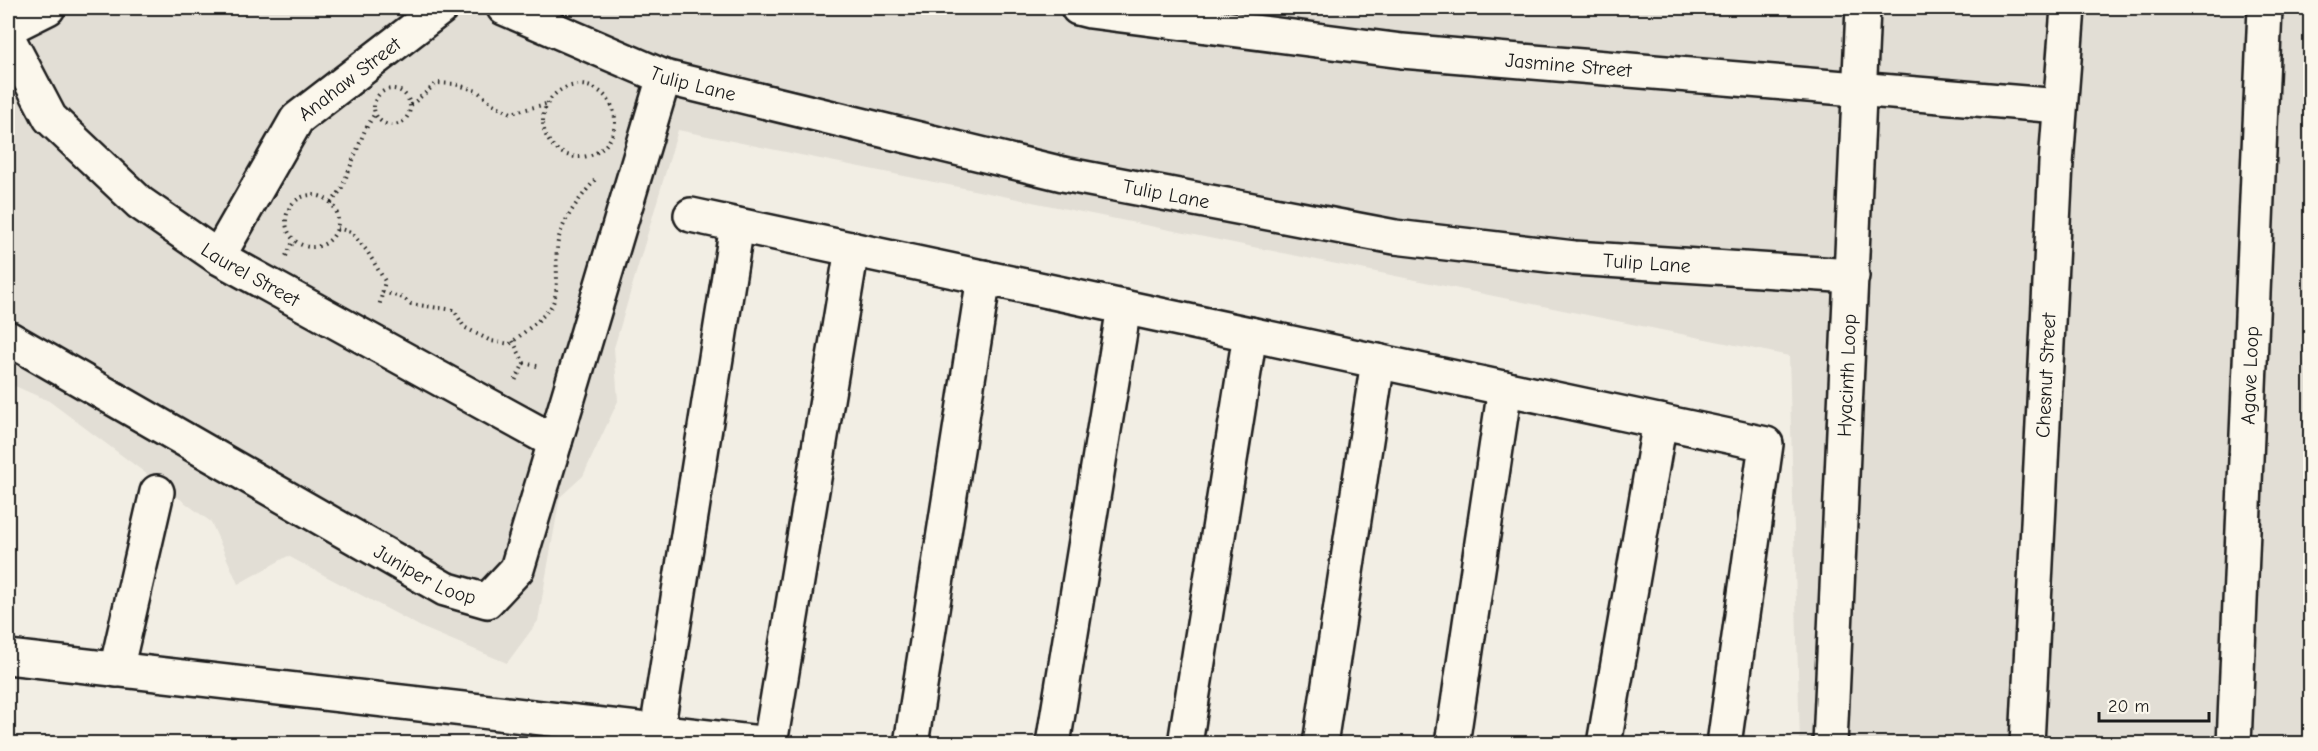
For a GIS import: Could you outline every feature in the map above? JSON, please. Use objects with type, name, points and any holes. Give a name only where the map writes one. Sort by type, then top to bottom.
[{"type":"street","points":[[8,28],[48,8]]},
{"type":"street","name":"Anahaw Street","points":[[218,257],[297,119],[441,8]]},
{"type":"street","name":"Tulip Lane","points":[[504,8],[664,77],[1063,174],[1395,237],[1574,258],[1852,276]]},
{"type":"street","name":"Jasmine Street","points":[[1078,8],[1402,51],[2060,106]]},
{"type":"street","name":"Hyacinth Loop","points":[[1830,744],[1863,8]]},
{"type":"street","name":"Chesnut Street","points":[[2026,744],[2060,106],[2068,8]]},
{"type":"street","name":"Agave Loop","points":[[2234,744],[2265,8]]},
{"type":"street","name":"Laurel Street","points":[[8,38],[50,118],[140,203],[218,257],[555,442]]},
{"type":"street","name":"Juniper Loop","points":[[8,338],[444,588],[487,601],[517,569],[664,77]]},
{"type":"street","points":[[691,215],[1766,444],[1724,744]]},
{"type":"street","points":[[657,731],[737,225]]},
{"type":"street","points":[[8,657],[770,744],[852,249]]},
{"type":"street","points":[[911,744],[984,277]]},
{"type":"street","points":[[1053,744],[1124,307]]},
{"type":"street","points":[[1185,744],[1250,334]]},
{"type":"street","points":[[1320,744],[1378,361]]},
{"type":"street","points":[[1452,744],[1504,388]]},
{"type":"street","points":[[1604,744],[1660,422]]},
{"type":"street","points":[[116,670],[157,492]]},
{"type":"path","points":[[411,105],[437,83],[455,84],[477,91],[493,104],[511,113],[547,104]]},
{"type":"path","points":[[600,158],[614,130],[615,120],[611,104],[599,91],[580,84],[570,86],[553,95],[547,104],[543,125],[552,146],[572,157],[594,154],[603,148]]},
{"type":"path","points":[[331,203],[341,190],[364,130],[375,113],[375,101],[378,95],[388,89],[401,90],[411,105],[408,116],[400,125],[382,123],[375,113]]},
{"type":"path","points":[[383,292],[403,298],[411,304],[454,310],[464,327],[491,341],[510,344],[530,328],[553,304],[558,273],[556,246],[570,212],[595,179],[598,169]]},
{"type":"path","points":[[307,195],[316,195],[331,203],[338,219],[333,235],[327,242],[310,246],[302,245],[294,240],[286,227],[288,212],[298,199],[307,195]]},
{"type":"path","points":[[336,228],[351,232],[367,251],[385,281],[381,303],[361,336]]},
{"type":"shaded area","points":[[8,8],[2310,8],[2310,743],[1800,743],[1789,356],[678,130],[614,348],[618,401],[583,476],[560,497],[538,621],[507,663],[423,628],[288,556],[238,584],[211,522],[49,401],[8,383]]}]
